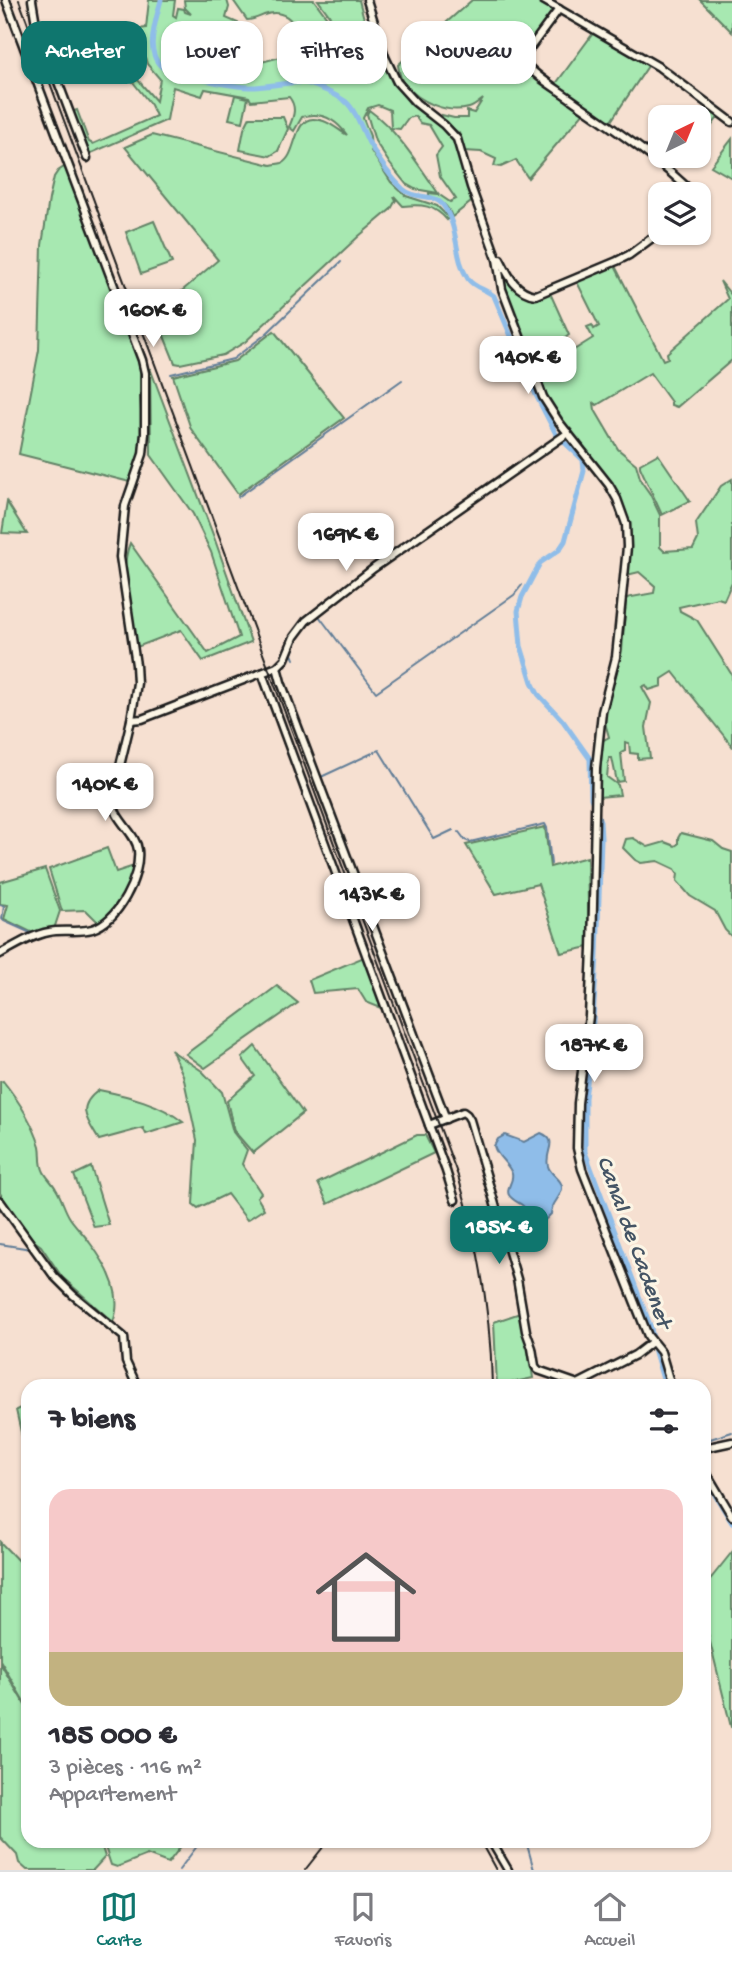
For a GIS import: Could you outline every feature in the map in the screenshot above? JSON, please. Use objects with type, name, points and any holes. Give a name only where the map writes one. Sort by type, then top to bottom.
[{"type":"street","points":[[0,954],[43,934],[98,926],[115,912],[131,887],[138,860],[138,847],[114,811],[112,799],[136,696],[136,665],[120,557],[125,506],[143,454],[145,433],[145,373],[139,351],[6,0]]},
{"type":"street","points":[[32,0],[36,24],[87,158]]},
{"type":"street","points":[[367,0],[385,57],[397,82],[416,103],[457,139],[497,259],[502,289],[543,397],[609,485],[622,510],[627,534],[616,657],[600,724],[596,768],[592,963],[589,1016],[578,1103],[577,1148],[582,1169],[648,1336],[661,1352],[669,1379]]},
{"type":"street","points":[[543,0],[659,67],[732,122]]},
{"type":"street","points":[[559,9],[524,56],[524,62],[682,182]]},
{"type":"street","points":[[497,259],[500,259],[517,286],[527,294],[536,295],[617,261],[648,240]]},
{"type":"street","points":[[131,720],[142,719],[277,667],[285,659],[299,628],[312,617],[374,568],[568,433]]},
{"type":"street","points":[[277,667],[446,1119]]},
{"type":"street","points":[[262,673],[455,1200]]},
{"type":"street","points":[[429,1125],[463,1112],[470,1120],[517,1279],[535,1366],[538,1370],[564,1379]]},
{"type":"street","points":[[0,1201],[54,1276],[124,1337],[126,1362],[134,1379]]},
{"type":"street","points":[[588,1379],[654,1344]]},
{"type":"street","points":[[711,1446],[732,1442]]},
{"type":"street","points":[[711,1481],[732,1516]]},
{"type":"street","points":[[495,1848],[509,1870]]},
{"type":"green space","points":[[149,0],[175,0],[173,15],[176,17],[178,8],[191,14],[185,8],[184,0],[227,0],[229,7],[226,18],[233,21],[161,21],[161,84],[263,84],[263,62],[277,58],[277,84],[387,84],[387,70],[410,104],[446,130],[452,138],[471,202],[452,217],[443,204],[429,196],[429,193],[438,194],[450,202],[456,199],[440,176],[436,155],[442,147],[429,125],[420,123],[415,116],[408,118],[400,129],[391,128],[390,110],[378,105],[368,108],[363,118],[370,136],[371,151],[391,182],[406,196],[437,206],[449,218],[447,220],[427,207],[403,206],[394,196],[396,200],[391,209],[245,342],[223,355],[175,363],[155,314],[218,260],[125,147],[152,135],[271,165],[287,159],[298,131],[307,121],[323,121],[347,135],[333,121],[316,115],[302,117],[294,131],[289,127],[294,112],[289,97],[251,101],[249,97],[205,89],[202,96],[173,87],[167,120],[87,155],[71,112],[77,110],[89,142],[93,144],[156,116],[135,84],[141,84],[156,101],[160,79],[147,64]]},
{"type":"green space","points":[[233,0],[314,0],[330,21],[292,21],[278,13],[247,20]]},
{"type":"green space","points":[[318,0],[359,0],[365,21],[333,21]]},
{"type":"green space","points":[[472,0],[541,0],[554,8],[536,37],[536,21],[448,21]]},
{"type":"green space","points":[[700,0],[732,0],[732,32]]},
{"type":"green space","points":[[594,32],[650,63],[609,124],[555,85]]},
{"type":"green space","points":[[536,73],[585,111],[528,178],[516,160],[501,167],[494,166],[496,159],[481,152],[464,151],[459,133],[442,120],[442,115],[467,118],[467,111],[474,113],[483,99],[469,108],[443,108],[418,97],[405,85],[536,84]]},
{"type":"green space","points":[[235,95],[248,98],[243,122],[229,119]]},
{"type":"green space","points":[[711,109],[719,116],[711,127]]},
{"type":"green space","points":[[369,110],[398,137],[438,193],[415,189],[406,184],[375,141],[367,114]]},
{"type":"green space","points":[[250,117],[283,117],[288,129],[278,151],[270,156],[240,150],[244,129]]},
{"type":"green space","points":[[732,139],[732,178],[711,166]]},
{"type":"green space","points":[[67,165],[140,365],[141,452],[130,482],[19,454],[39,350],[42,245],[49,199],[54,177]]},
{"type":"green space","points":[[154,221],[172,263],[141,274],[126,232]]},
{"type":"green space","points":[[614,264],[663,360],[668,358],[667,353],[728,299],[720,281],[732,296],[732,360],[677,407],[671,405],[650,373],[597,405],[594,403],[595,410],[618,449],[636,464],[641,481],[660,515],[660,547],[664,551],[693,549],[698,539],[696,523],[721,486],[732,479],[732,582],[724,600],[718,598],[679,607],[680,611],[697,620],[732,675],[732,746],[673,672],[662,679],[662,686],[649,690],[646,685],[642,687],[651,703],[646,727],[650,758],[638,759],[638,754],[630,753],[629,743],[625,742],[625,751],[621,753],[624,781],[617,782],[612,758],[609,758],[607,777],[618,785],[620,795],[599,797],[602,741],[609,737],[604,719],[622,651],[626,598],[654,593],[655,586],[639,572],[627,575],[630,542],[625,509],[612,485],[568,430],[546,396],[505,289],[500,265],[522,293],[548,292],[551,295],[569,335],[556,345],[561,358],[593,338],[587,327],[592,325],[594,329],[599,326],[577,282]]},
{"type":"green space","points":[[274,331],[344,418],[238,494],[191,429],[173,376],[235,361]]},
{"type":"green space","points":[[150,368],[251,642],[203,661],[181,630],[137,647],[129,609],[125,567],[130,543],[208,653],[239,637],[211,552],[193,514],[151,455]]},
{"type":"green space","points":[[658,454],[690,501],[662,515],[640,467],[640,464]]},
{"type":"green space","points":[[7,502],[27,534],[2,533]]},
{"type":"green space","points":[[545,827],[550,867],[587,857],[589,947],[561,953],[538,884],[496,894],[466,845]]},
{"type":"green space","points":[[681,833],[713,841],[732,852],[732,937],[715,911],[690,896],[677,881],[678,874],[675,869],[658,861],[641,863],[623,848],[626,839],[633,838],[648,847],[665,842],[675,846]]},
{"type":"green space","points":[[107,848],[116,872],[134,866],[126,891],[118,904],[99,923],[86,910],[62,911],[49,869]]},
{"type":"green space","points":[[45,869],[60,911],[54,929],[35,934],[4,919],[8,905],[0,904],[0,882]]},
{"type":"green space","points":[[364,957],[383,1009],[366,1002],[358,989],[313,993],[309,980]]},
{"type":"green space","points":[[277,986],[298,1003],[205,1068],[186,1054]]},
{"type":"green space","points":[[255,1046],[303,1113],[253,1153],[234,1131],[227,1101],[255,1076],[242,1058]]},
{"type":"green space","points":[[172,1051],[202,1071],[222,1092],[233,1132],[247,1150],[242,1164],[261,1193],[257,1197],[264,1209],[247,1220],[227,1194],[198,1208],[193,1204],[197,1140],[183,1075]]},
{"type":"green space","points":[[3,1081],[33,1128],[40,1146],[44,1172],[58,1192],[70,1218],[108,1271],[116,1301],[113,1322],[62,1277],[0,1193],[0,1082]]},
{"type":"green space","points":[[99,1090],[154,1105],[183,1122],[146,1134],[143,1128],[99,1140],[87,1120],[85,1108],[87,1102]]},
{"type":"green space","points":[[417,1135],[425,1135],[434,1153],[328,1204],[318,1183]]},
{"type":"green space","points":[[91,1167],[109,1225],[94,1227],[74,1175]]},
{"type":"green space","points":[[520,1313],[533,1378],[497,1379],[494,1322]]},
{"type":"green space","points":[[21,1408],[21,1432],[16,1410]]},
{"type":"green space","points":[[0,1542],[21,1564],[21,1696],[0,1660]]},
{"type":"green space","points":[[732,1552],[732,1727],[711,1646],[711,1578]]},
{"type":"green space","points":[[0,1663],[21,1698],[21,1848],[102,1848],[105,1857],[93,1870],[27,1870],[0,1837]]},
{"type":"green space","points":[[105,1848],[180,1848],[168,1863],[147,1855],[117,1867],[111,1865]]},
{"type":"water","points":[[541,1133],[550,1139],[548,1166],[562,1186],[551,1214],[543,1222],[532,1219],[524,1207],[509,1195],[512,1174],[494,1146],[498,1139],[505,1135],[524,1142]]},
{"type":"waterway","name":"Canal de Cadenet","points":[[161,0],[152,40],[156,59],[161,66],[170,72],[230,85],[255,87],[301,82],[331,93],[345,101],[352,110],[376,155],[398,184],[408,192],[442,204],[452,222],[463,270],[471,282],[494,296],[536,395],[556,434]]},
{"type":"waterway","points":[[171,374],[233,359],[266,334],[341,262]]},
{"type":"waterway","points":[[238,497],[402,380]]},
{"type":"waterway","name":"Canal de Cadenet","points":[[564,442],[583,460],[584,471],[565,541],[559,550],[540,563],[522,597],[518,611],[521,646],[538,694],[563,721],[590,759],[591,798],[600,821],[601,839],[591,1053],[585,1098],[585,1152],[651,1328],[663,1379]]},
{"type":"waterway","points":[[382,558],[401,546]]},
{"type":"waterway","points":[[306,626],[319,616],[376,692],[514,595],[522,585]]},
{"type":"waterway","points":[[294,659],[292,654],[297,638]]},
{"type":"waterway","points":[[321,777],[379,750],[434,839],[453,830]]},
{"type":"waterway","points":[[459,832],[470,842],[545,824],[551,864]]},
{"type":"waterway","points":[[0,905],[4,906],[4,921],[33,934]]},
{"type":"waterway","points":[[0,1244],[31,1249]]},
{"type":"waterway","points":[[711,1439],[732,1432]]},
{"type":"waterway","name":"Canal de Cadenet","points":[[711,1488],[732,1523]]},
{"type":"waterway","points":[[179,1870],[196,1848]]},
{"type":"waterway","points":[[528,1848],[534,1870]]},
{"type":"railway","points":[[19,0],[458,1176],[482,1280],[492,1379]]},
{"type":"railway","points":[[305,1870],[322,1848]]},
{"type":"railway","points":[[484,1848],[496,1870]]}]
